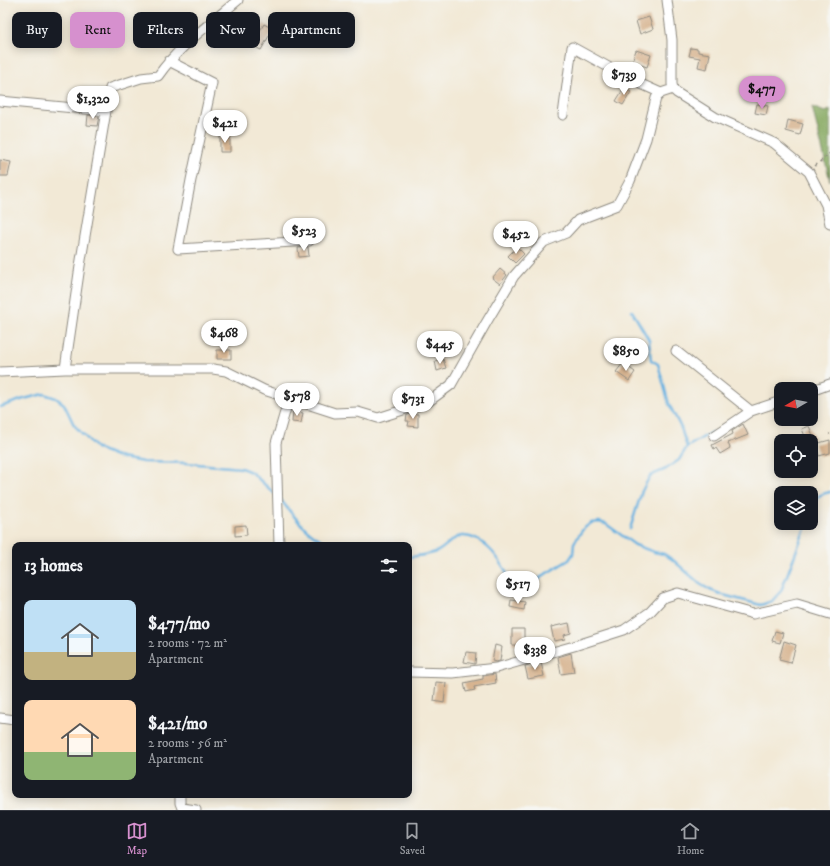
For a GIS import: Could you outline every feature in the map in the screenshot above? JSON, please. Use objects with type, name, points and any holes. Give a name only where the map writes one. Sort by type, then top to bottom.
[{"type":"street","points":[[65,369],[80,266],[110,88],[141,78],[158,76],[169,61],[238,0]]},
{"type":"street","points":[[667,0],[672,40],[673,89],[716,117],[774,143],[809,172],[826,205],[830,224]]},
{"type":"street","points":[[563,115],[572,47],[632,80],[661,93]]},
{"type":"street","points":[[169,61],[212,83],[190,180],[178,249],[309,241]]},
{"type":"street","points":[[0,372],[65,369],[213,369],[226,371],[264,390],[335,413],[358,412],[378,418],[428,402],[452,385],[514,276],[544,242],[566,233],[578,220],[617,205],[630,181],[646,139],[656,98],[661,93],[673,89]]},
{"type":"street","points":[[0,101],[106,111]]},
{"type":"street","points":[[676,351],[751,411]]},
{"type":"street","points":[[818,388],[830,384]]},
{"type":"street","points":[[279,542],[276,442],[289,398]]},
{"type":"street","points":[[714,436],[751,411],[774,403]]},
{"type":"street","points":[[412,672],[453,673],[496,668],[574,646],[624,630],[650,612],[663,598],[678,593],[753,614],[797,604],[830,614]]},
{"type":"street","points":[[0,718],[12,720]]},
{"type":"street","points":[[180,798],[182,808],[196,810]]},
{"type":"path","points":[[809,172],[830,153]]},
{"type":"green space","points":[[812,107],[825,112],[830,110],[830,181]]},
{"type":"building","points":[[649,17],[653,29],[640,34],[636,21]]},
{"type":"building","points":[[264,24],[268,26],[268,38],[261,50],[257,48],[260,48],[260,30]]},
{"type":"building","points":[[691,48],[698,49],[698,52],[710,54],[707,69],[698,67],[700,58],[689,56]]},
{"type":"building","points":[[636,50],[651,55],[647,67],[632,62]]},
{"type":"building","points":[[624,88],[631,92],[623,105],[616,101]]},
{"type":"building","points":[[757,104],[768,106],[766,115],[755,113]]},
{"type":"building","points":[[88,115],[99,116],[97,126],[87,125]]},
{"type":"building","points":[[788,120],[803,124],[800,135],[786,131]]},
{"type":"building","points":[[220,136],[230,136],[230,152],[220,152]]},
{"type":"building","points":[[0,160],[11,162],[8,176],[0,176]]},
{"type":"building","points":[[520,223],[530,226],[528,236],[517,233]]},
{"type":"building","points":[[308,247],[309,256],[299,257],[298,248]]},
{"type":"building","points":[[517,247],[524,254],[515,263],[508,256]]},
{"type":"building","points":[[500,269],[507,275],[500,284],[492,278]]},
{"type":"building","points":[[217,350],[231,350],[231,359],[217,359]]},
{"type":"building","points":[[443,359],[446,368],[437,371],[435,361]]},
{"type":"building","points":[[623,363],[635,372],[629,381],[616,372]]},
{"type":"building","points":[[293,411],[303,413],[301,423],[292,422]]},
{"type":"building","points":[[418,414],[418,427],[408,426],[409,421],[406,421],[407,415]]},
{"type":"building","points":[[743,424],[748,435],[728,443],[730,448],[720,454],[716,448],[714,449],[712,445],[733,434],[732,431]]},
{"type":"building","points":[[809,426],[812,434],[804,434],[802,429]]},
{"type":"building","points":[[830,440],[830,453],[819,456],[818,443]]},
{"type":"building","points":[[246,525],[247,535],[235,536],[235,526]]},
{"type":"building","points":[[511,600],[525,602],[524,610],[510,607]]},
{"type":"building","points":[[569,623],[571,633],[564,635],[565,639],[554,641],[551,627]]},
{"type":"building","points":[[512,629],[524,629],[524,645],[512,645]]},
{"type":"building","points":[[775,631],[783,633],[780,643],[772,641]]},
{"type":"building","points":[[784,641],[796,645],[791,663],[779,660]]},
{"type":"building","points":[[495,645],[502,647],[500,661],[496,662],[492,661]]},
{"type":"building","points":[[466,652],[476,653],[475,664],[464,662]]},
{"type":"building","points":[[571,653],[574,672],[561,674],[558,657]]},
{"type":"building","points":[[541,662],[544,676],[528,679],[525,666]]},
{"type":"building","points":[[495,674],[496,683],[474,687],[475,690],[466,692],[464,683],[483,679],[483,676]]},
{"type":"building","points":[[436,682],[446,683],[444,703],[434,701]]},
{"type":"waterway","points":[[630,529],[642,491],[650,476],[666,469],[679,460],[687,447],[681,428],[669,404],[658,364],[651,360],[649,340],[632,311]]},
{"type":"waterway","points":[[0,407],[44,394],[56,398],[64,404],[74,425],[96,448],[121,458],[143,462],[187,463],[241,468],[251,472],[274,493]]},
{"type":"waterway","points":[[687,447],[712,432]]},
{"type":"waterway","points":[[818,497],[830,492]]},
{"type":"waterway","points":[[280,499],[289,511],[311,533],[317,538],[329,542]]},
{"type":"waterway","points":[[412,557],[436,552],[455,538],[462,536],[469,537],[487,546],[501,563],[514,587],[525,593],[536,586],[540,578],[569,560],[573,554],[574,543],[583,529],[591,523],[599,522],[606,524],[635,545],[664,554],[700,584],[710,590],[761,605],[772,601],[781,591],[804,530]]}]
